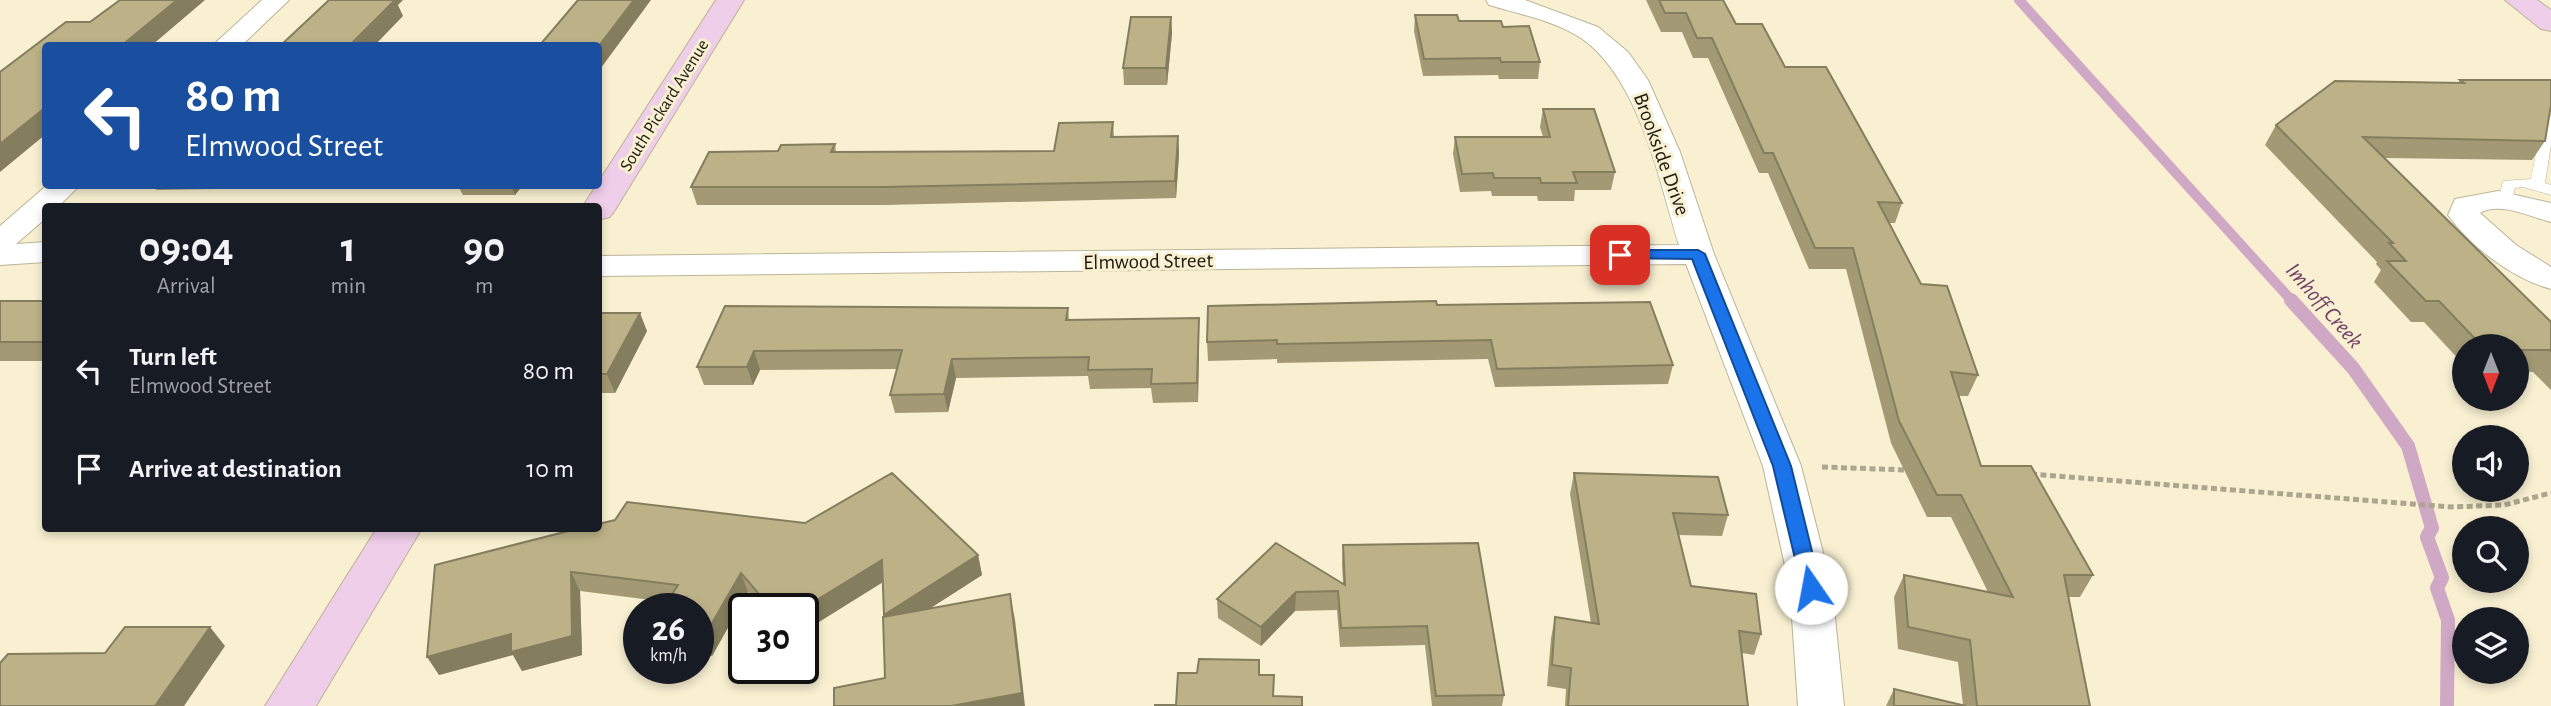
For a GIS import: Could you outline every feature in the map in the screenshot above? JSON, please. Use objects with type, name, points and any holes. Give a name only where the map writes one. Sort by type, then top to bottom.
[{"type":"street","points":[[230,42],[277,0]]},
{"type":"street","name":"South Pickard Avenue","points":[[602,203],[730,0]]},
{"type":"street","name":"Brookside Drive","points":[[1498,0],[1569,22],[1589,32],[1619,58],[1634,80],[1665,152],[1698,254],[1782,466],[1811,588],[1821,706]]},
{"type":"street","points":[[2519,0],[2551,23]]},
{"type":"street","points":[[45,203],[61,189]]},
{"type":"street","points":[[2546,196],[2478,201],[2466,206],[2464,215],[2508,256],[2526,269],[2551,279]]},
{"type":"street","points":[[0,243],[42,206]]},
{"type":"street","points":[[0,256],[42,252]]},
{"type":"street","name":"Elmwood Street","points":[[602,267],[1698,254]]},
{"type":"street","points":[[290,706],[398,532]]},
{"type":"lane","points":[[2546,196],[2550,109]]},
{"type":"path","points":[[1782,466],[1914,470]]},
{"type":"path","points":[[2025,474],[2416,504],[2532,502],[2551,493]]},
{"type":"building","points":[[120,0],[177,0],[126,42],[42,42],[42,110],[0,144],[0,72],[66,22],[90,22]]},
{"type":"building","points":[[329,0],[395,0],[353,42],[284,42]]},
{"type":"building","points":[[578,0],[634,0],[602,42],[542,42]]},
{"type":"building","points":[[1659,0],[1723,0],[1736,24],[1762,24],[1785,67],[1826,67],[1902,203],[1878,202],[1921,284],[1947,286],[1978,375],[1951,372],[1981,466],[2031,466],[2093,575],[2064,575],[2090,706],[1977,706],[1970,640],[1908,627],[1904,575],[2013,597],[1961,495],[1937,495],[1899,421],[1853,248],[1815,248],[1773,153],[1764,153],[1712,38],[1697,38],[1686,13],[1665,13]]},
{"type":"building","points":[[1415,15],[1457,15],[1459,21],[1501,21],[1503,27],[1529,26],[1540,62],[1501,62],[1500,58],[1424,59]]},
{"type":"building","points":[[1131,17],[1171,17],[1166,68],[1123,68]]},
{"type":"building","points":[[2460,80],[2551,80],[2551,105],[2545,141],[2363,137],[2551,322],[2551,351],[2529,350],[2529,334],[2471,334],[2439,301],[2426,301],[2387,261],[2406,261],[2389,243],[2393,243],[2276,125],[2335,81],[2464,83]]},
{"type":"building","points":[[1543,109],[1594,109],[1615,172],[1573,172],[1577,183],[1541,183],[1540,178],[1494,178],[1493,173],[1462,174],[1455,137],[1550,137]]},
{"type":"building","points":[[1113,122],[1111,137],[1178,136],[1175,181],[883,187],[691,187],[709,152],[778,151],[781,145],[835,144],[831,152],[1054,151],[1059,123]]},
{"type":"building","points":[[0,301],[42,301],[42,342],[0,342]]},
{"type":"building","points":[[1436,301],[1437,305],[1650,302],[1673,365],[1497,369],[1491,340],[1277,344],[1277,340],[1207,342],[1208,306]]},
{"type":"building","points":[[725,306],[1068,308],[1066,320],[1199,318],[1197,383],[1151,384],[1152,369],[1088,370],[1089,357],[952,359],[944,394],[890,395],[902,350],[754,351],[747,367],[697,367]]},
{"type":"building","points":[[602,313],[640,313],[607,374],[602,374]]},
{"type":"building","points":[[892,473],[978,555],[884,615],[882,560],[819,599],[819,593],[758,593],[741,573],[714,620],[714,593],[673,593],[678,585],[571,572],[572,636],[511,652],[511,634],[427,657],[435,565],[564,532],[602,532],[602,523],[615,520],[627,502],[805,523]]},
{"type":"building","points":[[1574,473],[1718,477],[1728,515],[1673,513],[1691,586],[1756,594],[1761,634],[1739,631],[1748,706],[1568,706],[1571,668],[1552,665],[1555,617],[1599,624]]},
{"type":"building","points":[[1276,543],[1345,585],[1343,545],[1478,543],[1504,695],[1436,696],[1427,626],[1341,628],[1338,591],[1296,592],[1261,627],[1217,599]]},
{"type":"building","points":[[1010,594],[1022,693],[951,706],[834,706],[834,688],[885,678],[883,617]]},
{"type":"building","points":[[125,627],[210,627],[155,706],[0,706],[0,663],[8,654],[105,653]]},
{"type":"building","points":[[1199,659],[1259,660],[1259,675],[1274,675],[1273,696],[1302,697],[1302,706],[1155,706],[1176,705],[1178,673],[1197,673]]},
{"type":"building","points":[[1894,689],[1966,706],[1894,706]]},
{"type":"waterway","name":"Imhoff Creek","points":[[2019,0],[2293,302]]},
{"type":"waterway","name":"Imhoff Creek","points":[[2291,300],[2353,368],[2408,446],[2432,528],[2427,537],[2442,578],[2437,588],[2448,620],[2447,706]]},
{"type":"route","points":[[1620,255],[1698,254],[1782,466],[1798,524],[1811,588]]}]
